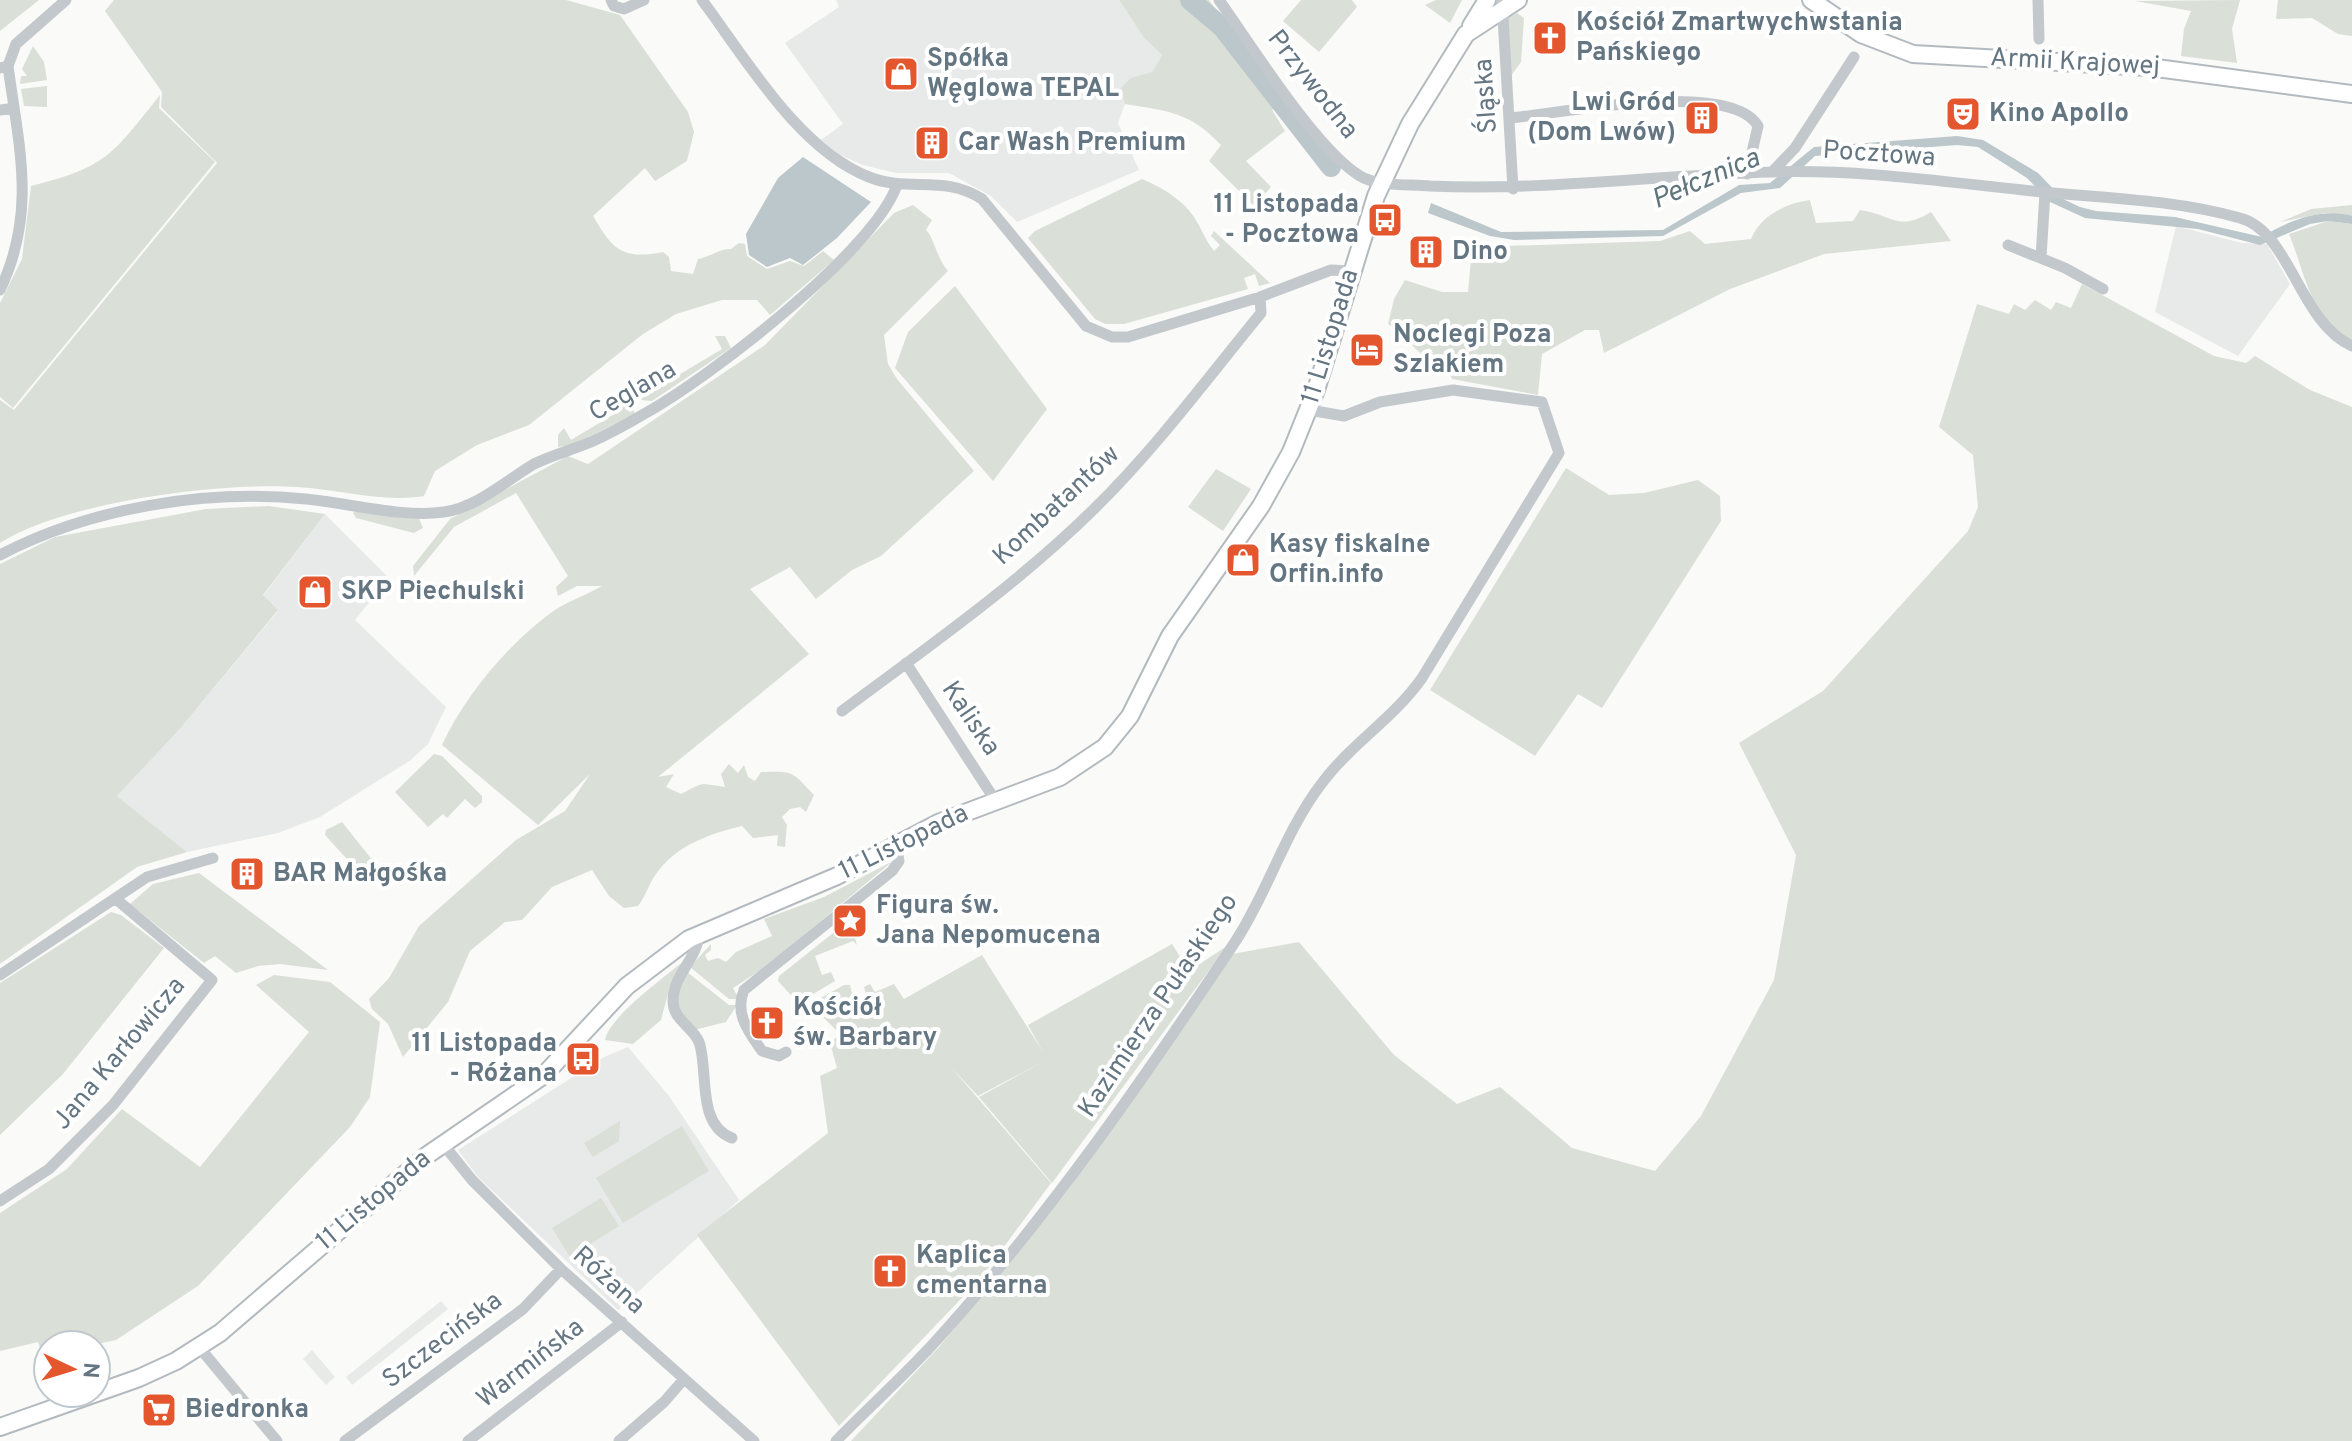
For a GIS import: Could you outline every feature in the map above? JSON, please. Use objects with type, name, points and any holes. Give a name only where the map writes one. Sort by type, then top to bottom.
[{"type":"main road","name":"Armii Krajowej","points":[[1811,0],[1861,34],[1913,54],[2149,67],[2352,94]]},
{"type":"main road","name":"11 Listopada","points":[[0,1427],[139,1378],[199,1347],[237,1320],[443,1144],[544,1075],[627,986],[657,960],[699,933],[801,892],[896,844],[995,800],[1075,770],[1095,757],[1122,728],[1174,629],[1274,484],[1309,410],[1382,182],[1414,118],[1466,34],[1502,2]]},
{"type":"street","points":[[0,290],[17,252],[24,213],[24,182],[14,108],[4,67],[16,44],[66,0]]},
{"type":"street","points":[[611,0],[614,6],[624,9],[644,0]]},
{"type":"street","points":[[702,0],[764,85],[819,146],[869,177],[897,185],[941,183],[965,188],[982,199],[1086,326],[1099,333],[1128,337],[1260,297],[1331,270],[1352,271]]},
{"type":"street","name":"Przywodna","points":[[1219,0],[1333,151],[1361,177],[1382,182]]},
{"type":"street","points":[[2038,0],[2039,39]]},
{"type":"street","name":"Śląska","points":[[1502,2],[1513,189]]},
{"type":"street","points":[[1774,172],[1795,148],[1854,57]]},
{"type":"street","points":[[1511,118],[1655,100],[1720,104],[1740,109],[1753,117],[1758,126],[1747,174]]},
{"type":"street","points":[[0,110],[14,108]]},
{"type":"street","name":"Pocztowa","points":[[1382,182],[1513,189],[1774,172],[1856,173],[2041,196],[2060,193],[2143,201],[2241,218],[2264,232],[2274,243],[2319,318],[2352,346]]},
{"type":"street","name":"Ceglana","points":[[0,555],[76,522],[157,506],[243,496],[448,512],[481,497],[537,463],[591,442],[647,413],[747,345],[833,266],[889,206],[897,185]]},
{"type":"street","points":[[2041,196],[2041,258]]},
{"type":"street","points":[[2008,245],[2103,289]]},
{"type":"street","name":"Kombatantów","points":[[842,711],[1050,549],[1124,479],[1261,313],[1260,297]]},
{"type":"street","name":"Kazimierza Pułaskiego","points":[[836,1441],[934,1343],[1056,1197],[1237,938],[1278,857],[1321,783],[1339,762],[1402,706],[1422,678],[1559,453],[1543,403],[1453,390],[1380,402],[1344,416],[1309,410]]},
{"type":"street","name":"Kaliska","points":[[906,663],[995,800]]},
{"type":"street","points":[[786,1052],[779,1056],[762,1051],[741,1015],[739,1002],[744,990],[877,886],[899,861],[896,844]]},
{"type":"street","points":[[0,975],[147,877],[213,858]]},
{"type":"street","name":"Jana Karłowicza","points":[[0,1201],[49,1169],[113,1105],[212,980],[116,899]]},
{"type":"street","points":[[699,933],[699,950],[675,987],[673,1003],[678,1017],[698,1041],[709,1109],[724,1136],[732,1138]]},
{"type":"street","name":"Różana","points":[[443,1144],[472,1180],[561,1269],[754,1441]]},
{"type":"street","name":"Szczecińska","points":[[345,1441],[523,1309],[561,1269]]},
{"type":"street","name":"Warmińska","points":[[468,1441],[622,1322]]},
{"type":"street","points":[[199,1347],[277,1441]]},
{"type":"street","points":[[619,1441],[664,1402],[684,1379]]},
{"type":"shaded area","points":[[0,0],[39,0],[0,31]]},
{"type":"shaded area","points":[[114,0],[566,0],[620,15],[688,112],[694,132],[687,161],[655,181],[645,168],[593,216],[613,244],[620,250],[638,255],[663,252],[669,257],[671,271],[693,274],[698,259],[731,249],[739,243],[745,244],[747,256],[767,269],[790,261],[804,266],[823,251],[834,260],[770,315],[757,300],[722,300],[676,314],[643,334],[529,425],[477,445],[435,471],[424,496],[393,498],[313,488],[265,486],[186,492],[63,516],[0,543],[0,400],[14,410],[217,163],[161,107],[162,92],[105,11]]},
{"type":"shaded area","points":[[836,0],[1119,0],[1144,38],[1162,55],[1152,72],[1120,89],[1125,104],[1118,123],[1139,170],[1017,222],[991,196],[949,173],[896,173],[863,165],[840,155],[821,140],[843,124],[785,43],[839,7]]},
{"type":"shaded area","points":[[1119,0],[1209,0],[1282,103],[1272,110],[1285,131],[1246,161],[1271,187],[1254,206],[1209,161],[1221,145],[1210,134],[1178,115],[1125,104],[1120,89],[1131,78],[1152,72],[1162,55],[1144,38]]},
{"type":"shaded area","points":[[1301,0],[1352,0],[1357,7],[1319,52],[1283,21]]},
{"type":"shaded area","points":[[1436,0],[1462,0],[1450,23],[1425,5]]},
{"type":"shaded area","points":[[2240,0],[2232,29],[2237,63],[2181,56],[2184,29],[2191,11],[2135,1]]},
{"type":"shaded area","points":[[2278,0],[2352,0],[2352,36],[2338,34],[2312,18],[2276,19]]},
{"type":"shaded area","points":[[1517,13],[1524,18],[1521,62],[1511,76],[1506,19]]},
{"type":"shaded area","points":[[33,46],[44,62],[47,80],[20,84],[21,76],[27,76],[22,69]]},
{"type":"shaded area","points":[[47,86],[47,107],[24,106],[21,89]]},
{"type":"shaded area","points":[[160,95],[159,108],[215,162],[13,408],[0,397],[0,303],[22,259],[31,186],[76,172],[106,156]]},
{"type":"shaded area","points":[[1957,136],[1983,140],[2038,173],[2063,199],[2096,211],[2175,217],[2262,237],[2282,226],[2317,214],[2352,216],[2352,224],[2328,221],[2310,224],[2260,245],[2198,229],[2085,218],[2050,202],[2027,178],[1978,147],[1957,145],[1815,156],[1780,188],[1741,193],[1663,236],[1514,240],[1490,236],[1428,213],[1431,203],[1501,232],[1663,230],[1739,185],[1770,183],[1814,147]]},
{"type":"shaded area","points":[[803,157],[871,202],[837,238],[803,265],[790,258],[767,267],[749,255],[746,234],[778,178]]},
{"type":"shaded area","points":[[1142,179],[1164,190],[1183,205],[1194,217],[1214,251],[1220,245],[1211,236],[1214,231],[1270,283],[1259,286],[1255,274],[1244,278],[1248,289],[1124,324],[1105,324],[1095,319],[1028,238],[1035,231]]},
{"type":"shaded area","points":[[1810,200],[1816,223],[1853,221],[1860,210],[1903,221],[1911,221],[1931,212],[1951,241],[1824,254],[1730,289],[1604,353],[1599,330],[1585,330],[1542,354],[1538,395],[1452,379],[1446,369],[1418,351],[1388,324],[1394,299],[1405,280],[1442,292],[1468,292],[1471,259],[1497,258],[1505,246],[1660,241],[1690,231],[1705,244],[1751,239],[1767,217],[1792,204]]},
{"type":"shaded area","points":[[913,205],[932,220],[926,230],[948,271],[884,335],[888,364],[974,471],[881,556],[852,570],[816,599],[790,567],[750,589],[809,654],[658,777],[674,774],[666,787],[681,794],[702,784],[725,787],[721,774],[729,764],[738,773],[744,765],[748,777],[755,781],[761,772],[792,774],[814,795],[806,812],[800,807],[790,809],[782,817],[787,825],[785,847],[777,846],[778,835],[753,838],[742,826],[683,848],[664,864],[638,906],[624,908],[609,896],[592,870],[552,887],[522,920],[505,922],[470,951],[448,1002],[403,1057],[388,1024],[372,1009],[369,999],[389,978],[419,926],[516,840],[565,811],[590,774],[538,825],[442,745],[474,691],[516,643],[554,610],[602,586],[577,586],[558,596],[556,587],[568,576],[516,493],[454,527],[414,576],[413,566],[450,519],[568,456],[588,464],[765,345],[894,213]]},
{"type":"shaded area","points":[[2352,205],[2352,216],[2325,213],[2280,222],[2311,209]]},
{"type":"shaded area","points":[[2328,221],[2352,224],[2352,342],[2338,333],[2318,308],[2289,234]]},
{"type":"shaded area","points":[[2176,226],[2242,243],[2267,244],[2290,284],[2238,356],[2155,312]]},
{"type":"shaded area","points":[[2082,284],[2214,356],[2246,363],[2255,356],[2310,390],[2352,407],[2352,1441],[851,1441],[939,1347],[1067,1191],[1232,954],[1299,942],[1394,1055],[1457,1104],[1500,1087],[1572,1148],[1655,1171],[1701,1116],[1774,980],[1796,855],[1739,743],[1823,691],[1968,531],[1978,507],[1973,455],[1939,427],[1977,304],[2009,314],[2014,304],[2025,310],[2035,300],[2051,310],[2056,302],[2071,308]]},
{"type":"shaded area","points":[[955,286],[1047,409],[993,481],[895,368],[908,332]]},
{"type":"shaded area","points":[[715,336],[725,336],[731,348],[652,401],[641,400],[638,395],[640,384],[647,394],[722,349]]},
{"type":"shaded area","points":[[614,397],[629,399],[635,414],[573,445],[558,447],[558,435],[564,428],[571,440],[621,410]]},
{"type":"shaded area","points":[[1566,468],[1609,495],[1644,493],[1698,480],[1720,496],[1721,521],[1602,708],[1578,694],[1535,756],[1430,690]]},
{"type":"shaded area","points":[[1216,469],[1251,489],[1223,531],[1188,507]]},
{"type":"shaded area","points":[[269,506],[325,514],[263,595],[278,610],[179,730],[117,796],[187,852],[137,867],[0,964],[0,564],[55,537],[206,509]]},
{"type":"shaded area","points":[[356,510],[419,518],[423,528],[414,533],[356,518],[353,513]]},
{"type":"shaded area","points":[[325,514],[389,578],[355,620],[446,707],[428,744],[411,760],[320,817],[278,833],[187,852],[117,796],[179,730],[278,611],[263,596]]},
{"type":"shaded area","points":[[434,754],[442,756],[482,796],[482,802],[475,808],[465,799],[447,818],[443,814],[428,827],[395,792]]},
{"type":"shaded area","points":[[342,822],[385,876],[376,883],[367,881],[325,835],[326,830]]},
{"type":"shaded area","points":[[893,861],[764,968],[733,988],[739,999],[729,999],[690,967],[711,944],[711,950],[705,955],[708,961],[718,958],[726,962],[736,952],[772,936],[764,919],[824,897]]},
{"type":"shaded area","points":[[199,873],[328,970],[280,964],[258,966],[236,973],[215,956],[204,963],[130,904],[153,884]]},
{"type":"shaded area","points":[[111,912],[121,915],[164,948],[63,1074],[0,1135],[0,983]]},
{"type":"shaded area","points":[[847,922],[851,924],[857,945],[853,941],[815,956],[822,975],[831,972],[835,981],[798,1003],[778,981],[779,976]]},
{"type":"shaded area","points":[[1172,944],[1189,971],[1227,946],[1052,1183],[979,1097],[1048,1059],[978,1096],[951,1067],[1051,1183],[981,1278],[839,1426],[697,1235],[828,1133],[820,1076],[837,1068],[830,1043],[840,1034],[810,1004],[844,985],[850,985],[854,1001],[866,994],[864,987],[870,984],[875,992],[894,984],[904,999],[982,955],[1043,1052],[1028,1025]]},
{"type":"shaded area","points":[[690,956],[670,986],[661,1020],[633,1044],[605,1040],[617,1019],[629,1007]]},
{"type":"shaded area","points":[[687,972],[729,1005],[737,1005],[726,1022],[694,1030],[676,1006],[678,989]]},
{"type":"shaded area","points":[[274,975],[330,982],[380,1022],[370,1097],[350,1127],[198,1286],[116,1340],[112,1341],[112,1329],[32,1329],[32,1343],[0,1351],[0,1213],[67,1169],[122,1109],[200,1167],[309,1032],[256,985]]},
{"type":"shaded area","points":[[628,1047],[669,1096],[739,1200],[618,1310],[478,1177],[458,1150],[604,1057]]},
{"type":"shaded area","points":[[620,1121],[619,1141],[593,1157],[584,1143]]},
{"type":"shaded area","points":[[682,1126],[709,1171],[623,1223],[596,1178]]},
{"type":"shaded area","points":[[601,1198],[619,1226],[570,1257],[552,1228]]},
{"type":"shaded area","points":[[441,1301],[448,1309],[352,1385],[346,1377]]},
{"type":"shaded area","points":[[312,1350],[335,1377],[326,1385],[303,1359]]},
{"type":"waterway","name":"Pełcznica","points":[[1190,0],[1222,27],[1331,167]]},
{"type":"place","name":"Kościół Zmartwychwstania Pańskiego","points":[[1550,38]]},
{"type":"place","name":"Spółka Węglowa TEPAL","points":[[901,74]]},
{"type":"place","name":"Kino Apollo","points":[[1963,114]]},
{"type":"place","name":"Lwi Gród (Dom Lwów)","points":[[1702,118]]},
{"type":"place","name":"Car Wash Premium","points":[[932,143]]},
{"type":"place","name":"11 Listopada - Pocztowa","points":[[1385,220]]},
{"type":"place","name":"Dino","points":[[1426,252]]},
{"type":"place","name":"Noclegi Poza Szlakiem","points":[[1367,350]]},
{"type":"place","name":"Kasy fiskalne Orfin.info","points":[[1243,560]]},
{"type":"place","name":"SKP Piechulski","points":[[315,592]]},
{"type":"place","name":"BAR Małgośka","points":[[247,874]]},
{"type":"place","name":"Figura św. Jana Nepomucena","points":[[850,921]]},
{"type":"place","name":"Kościół św. Barbary","points":[[767,1023]]},
{"type":"place","name":"11 Listopada - Różana","points":[[583,1059]]},
{"type":"place","name":"Kaplica cmentarna","points":[[890,1271]]},
{"type":"place","name":"Biedronka","points":[[159,1410]]}]
